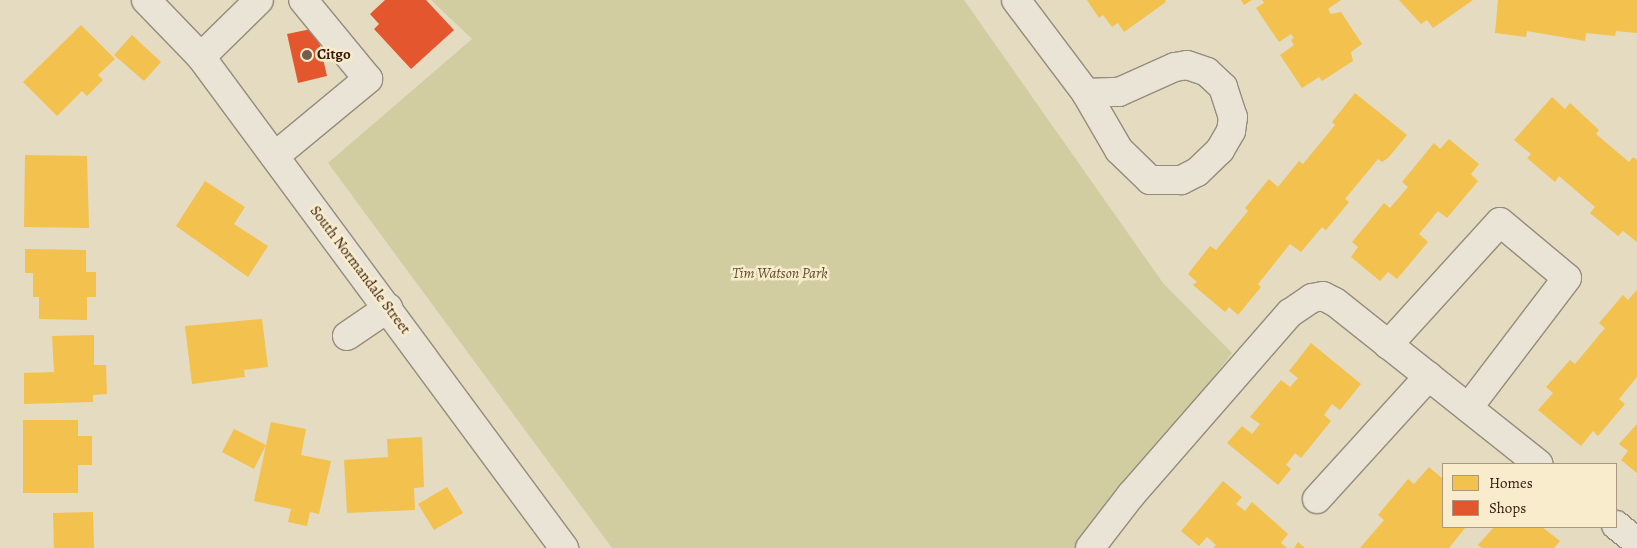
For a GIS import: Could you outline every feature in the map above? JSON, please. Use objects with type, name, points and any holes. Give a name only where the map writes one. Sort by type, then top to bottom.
[{"type":"street","name":"South Normandale Street","points":[[146,0],[201,57],[564,548]]},
{"type":"street","points":[[201,57],[259,0]]},
{"type":"street","points":[[275,156],[368,79],[303,0]]},
{"type":"street","points":[[1016,0],[1086,93],[1119,150],[1150,180],[1181,180],[1197,172],[1220,150],[1231,131],[1233,117],[1223,87],[1207,72],[1187,65],[1175,67],[1119,92],[1086,93]]},
{"type":"street","points":[[1388,344],[1500,222],[1567,278],[1468,408]]},
{"type":"street","points":[[1090,548],[1131,495],[1290,312],[1312,298],[1323,296],[1335,302],[1538,463]]},
{"type":"street","points":[[347,336],[388,308]]},
{"type":"street","points":[[1317,499],[1429,376]]},
{"type":"street","points":[[1617,527],[1637,542]]},
{"type":"green space","name":"Tim Watson Park","points":[[431,0],[964,0],[1163,283],[1232,353],[1085,548],[612,548],[328,163],[472,39]]},
{"type":"building: Homes","points":[[1087,0],[1165,0],[1166,2],[1124,32],[1118,23],[1112,27],[1103,15],[1099,18]]},
{"type":"building: Homes","points":[[1241,0],[1252,0],[1244,5]]},
{"type":"building: Homes","points":[[1262,0],[1341,0],[1328,9],[1331,14],[1341,12],[1362,44],[1351,52],[1353,61],[1322,81],[1319,77],[1302,88],[1280,55],[1294,45],[1291,40],[1294,38],[1291,34],[1279,42],[1256,8],[1264,3]]},
{"type":"building: Homes","points":[[1399,0],[1473,0],[1433,28],[1427,20],[1421,24]]},
{"type":"building: Homes","points":[[1498,0],[1637,0],[1637,33],[1616,31],[1615,36],[1586,33],[1585,41],[1527,31],[1526,37],[1495,33]]},
{"type":"building: Homes","points":[[81,25],[115,59],[98,75],[103,80],[87,96],[82,91],[57,116],[23,82]]},
{"type":"building: Homes","points":[[132,35],[161,62],[144,81],[114,55]]},
{"type":"building: Homes","points":[[1355,93],[1407,135],[1388,158],[1382,162],[1378,159],[1345,199],[1349,202],[1326,230],[1322,227],[1301,252],[1290,244],[1258,284],[1261,287],[1238,315],[1229,307],[1225,312],[1193,285],[1197,282],[1188,274],[1210,246],[1216,250],[1248,211],[1245,208],[1269,179],[1278,187],[1299,161],[1303,164],[1335,125],[1332,122]]},
{"type":"building: Homes","points":[[1552,97],[1565,109],[1570,103],[1599,130],[1596,134],[1629,162],[1633,157],[1637,160],[1637,242],[1623,231],[1618,236],[1590,213],[1595,207],[1559,176],[1555,182],[1527,158],[1531,154],[1514,140]]},
{"type":"building: Homes","points":[[1449,139],[1479,164],[1471,174],[1478,181],[1447,218],[1438,211],[1419,234],[1428,242],[1397,279],[1388,272],[1380,281],[1351,257],[1358,247],[1352,242],[1384,203],[1390,208],[1408,187],[1402,182],[1434,143],[1440,149]]},
{"type":"building: Homes","points":[[25,155],[87,156],[89,228],[24,227]]},
{"type":"building: Homes","points":[[205,181],[245,207],[234,224],[268,246],[248,277],[176,226]]},
{"type":"building: Homes","points":[[25,249],[86,250],[86,272],[96,272],[96,297],[87,297],[87,320],[39,319],[39,297],[33,297],[33,273],[25,273]]},
{"type":"building: Homes","points":[[1637,290],[1637,377],[1619,399],[1625,404],[1598,436],[1593,431],[1581,446],[1538,410],[1553,393],[1546,387],[1570,360],[1575,364],[1605,328],[1599,323],[1623,295],[1628,300]]},
{"type":"building: Homes","points":[[262,319],[268,367],[244,370],[245,377],[192,384],[185,326]]},
{"type":"building: Homes","points":[[94,335],[94,365],[106,365],[107,394],[93,395],[93,402],[24,404],[24,373],[54,372],[52,336]]},
{"type":"building: Homes","points":[[1311,343],[1361,384],[1340,410],[1332,404],[1324,415],[1331,421],[1301,458],[1295,453],[1286,465],[1291,469],[1278,485],[1227,443],[1242,426],[1252,434],[1260,424],[1250,417],[1281,380],[1290,387],[1298,378],[1289,371]]},
{"type":"building: Homes","points":[[23,420],[78,420],[78,436],[92,436],[92,465],[78,465],[78,493],[23,493]]},
{"type":"building: Homes","points":[[271,422],[306,429],[301,455],[331,461],[319,514],[310,512],[307,526],[288,522],[291,509],[254,501]]},
{"type":"building: Homes","points":[[1637,424],[1637,473],[1621,460],[1628,451],[1619,444]]},
{"type":"building: Homes","points":[[234,429],[266,445],[254,469],[222,452]]},
{"type":"building: Homes","points":[[422,437],[424,487],[414,488],[415,510],[347,513],[344,460],[388,457],[387,439]]},
{"type":"building: Homes","points":[[1429,467],[1442,478],[1442,528],[1465,528],[1449,548],[1360,548],[1384,520],[1378,515],[1408,479],[1414,484]]},
{"type":"building: Homes","points":[[1223,481],[1242,497],[1236,504],[1245,511],[1252,502],[1288,534],[1281,543],[1287,548],[1213,548],[1216,545],[1207,537],[1199,546],[1181,531]]},
{"type":"building: Homes","points":[[447,487],[463,513],[434,530],[418,504]]},
{"type":"building: Homes","points":[[93,512],[94,548],[54,548],[53,513]]},
{"type":"building: Homes","points":[[1493,528],[1543,528],[1560,541],[1554,548],[1482,548],[1478,545]]},
{"type":"building: Homes","points":[[1298,542],[1305,548],[1294,548]]},
{"type":"building: Shops","points":[[385,0],[426,0],[454,30],[411,69],[374,29],[379,24],[370,14]]},
{"type":"building: Shops","name":"Citgo","points":[[316,28],[327,76],[298,83],[287,34]]},
{"type":"place","name":"Citgo","points":[[307,55]]}]
